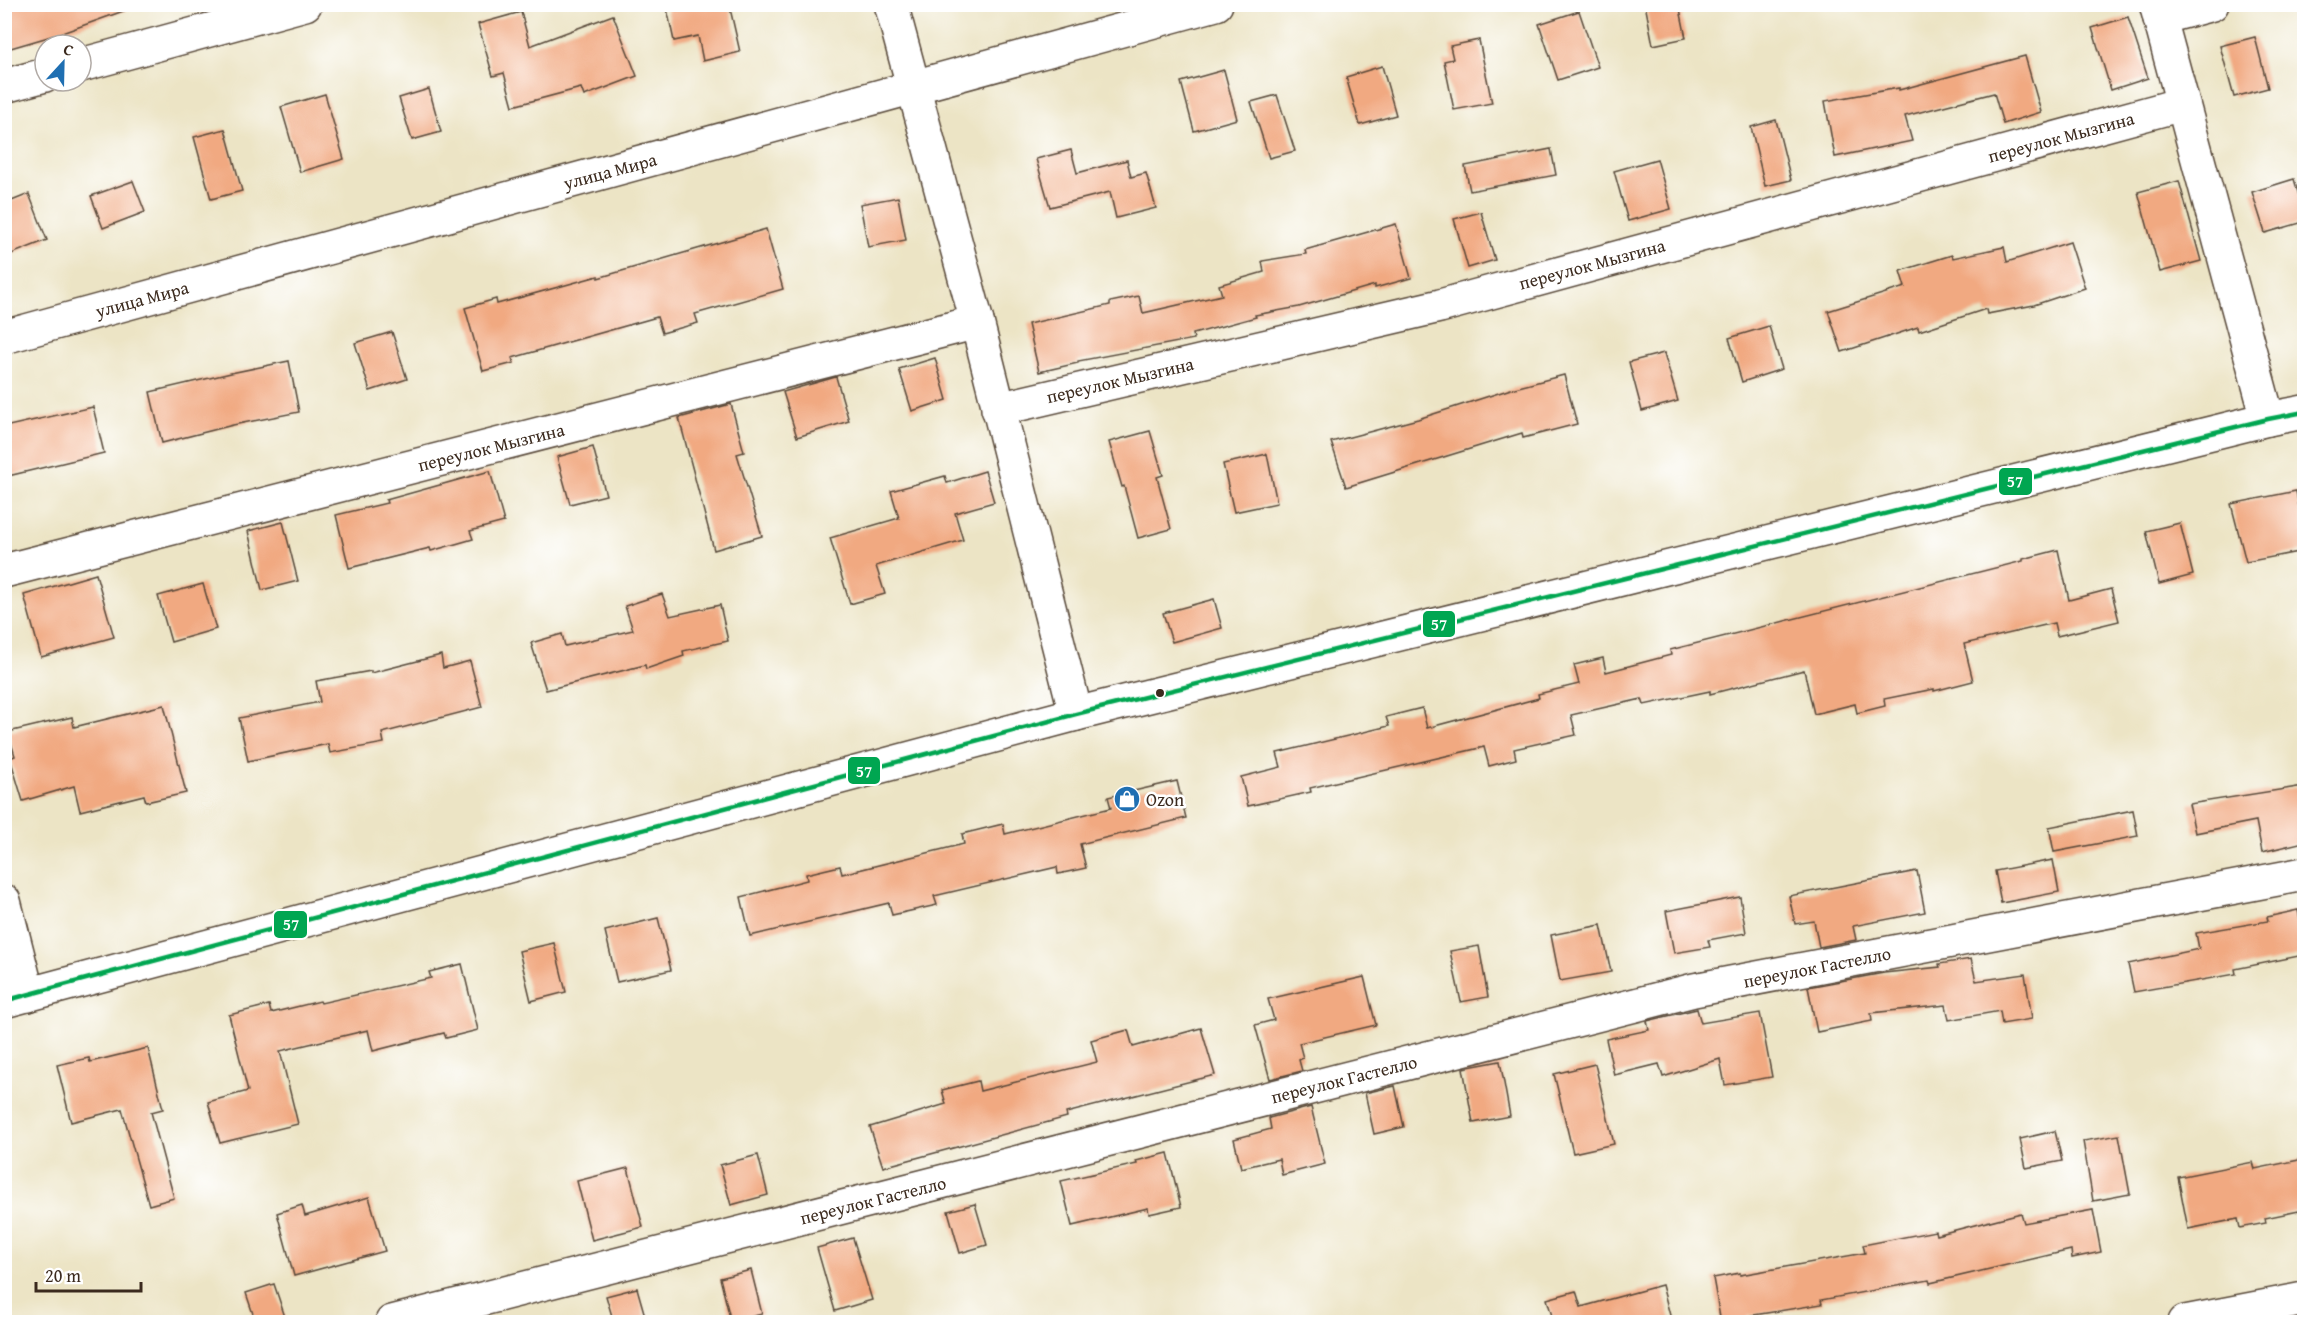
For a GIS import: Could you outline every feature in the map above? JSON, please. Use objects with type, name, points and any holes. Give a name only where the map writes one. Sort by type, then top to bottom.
[{"type":"street","points":[[93,62],[305,4]]},
{"type":"street","points":[[891,4],[915,87],[1076,714]]},
{"type":"street","name":"улица Мира","points":[[4,337],[1216,4]]},
{"type":"street","points":[[2212,4],[2158,11],[2268,419]]},
{"type":"street","points":[[4,86],[33,78]]},
{"type":"street","name":"переулок Мызгина","points":[[998,409],[1440,306],[2182,104]]},
{"type":"street","name":"переулок Мызгина","points":[[4,571],[976,322]]},
{"type":"street","points":[[4,901],[16,998],[1076,714],[2304,412]]},
{"type":"street","name":"переулок Гастелло","points":[[392,1323],[1694,990],[2304,874]]},
{"type":"street","points":[[2185,1323],[2304,1299]]},
{"type":"building","points":[[4,4],[128,4],[129,9],[62,33],[33,33],[33,42],[4,50]]},
{"type":"building","points":[[666,4],[729,4],[740,52],[703,61],[698,36],[674,41]]},
{"type":"building","points":[[1645,4],[1679,4],[1686,38],[1653,45]]},
{"type":"building","points":[[1579,11],[1598,67],[1558,80],[1539,24]]},
{"type":"building","points":[[521,12],[530,46],[613,15],[637,76],[584,96],[581,88],[513,106],[504,73],[493,76],[478,24]]},
{"type":"building","points":[[2128,17],[2148,78],[2111,90],[2092,28]]},
{"type":"building","points":[[2255,37],[2268,88],[2234,97],[2220,46]]},
{"type":"building","points":[[1479,40],[1492,103],[1454,110],[1444,61],[1453,59],[1450,46]]},
{"type":"building","points":[[2025,56],[2041,112],[2003,124],[1994,93],[1905,116],[1912,141],[1835,157],[1825,101],[1899,88],[1899,90]]},
{"type":"building","points":[[1382,66],[1396,115],[1360,125],[1346,77]]},
{"type":"building","points":[[1224,70],[1237,119],[1194,131],[1181,82]]},
{"type":"building","points":[[429,89],[441,132],[412,140],[399,98]]},
{"type":"building","points":[[325,94],[344,159],[300,172],[281,107]]},
{"type":"building","points":[[1277,95],[1295,151],[1269,158],[1251,102]]},
{"type":"building","points":[[1776,120],[1791,180],[1765,186],[1751,127]]},
{"type":"building","points":[[225,129],[242,191],[211,199],[194,137]]},
{"type":"building","points":[[1551,149],[1556,175],[1470,191],[1465,166]]},
{"type":"building","points":[[1071,150],[1077,173],[1127,160],[1131,177],[1146,173],[1156,208],[1116,218],[1110,192],[1050,207],[1036,159]]},
{"type":"building","points":[[1657,159],[1671,209],[1628,221],[1614,171]]},
{"type":"building","points":[[2294,179],[2304,213],[2304,222],[2265,233],[2252,192]]},
{"type":"building","points":[[133,181],[145,212],[103,228],[91,196]]},
{"type":"building","points":[[2179,181],[2201,261],[2160,272],[2138,192]]},
{"type":"building","points":[[29,194],[47,240],[4,257],[4,204]]},
{"type":"building","points":[[898,197],[906,240],[868,247],[860,204]]},
{"type":"building","points":[[1481,212],[1495,260],[1468,268],[1454,219]]},
{"type":"building","points":[[1396,224],[1411,278],[1375,288],[1375,285],[1299,307],[1255,315],[1256,317],[1193,334],[1194,339],[1078,361],[1078,363],[1039,372],[1028,324],[1139,296],[1143,313],[1222,295],[1219,285],[1264,272],[1262,261],[1306,254],[1305,250]]},
{"type":"building","points":[[766,229],[783,289],[695,314],[698,323],[662,333],[657,317],[512,358],[514,363],[483,371],[465,308],[496,299],[497,304],[598,276],[598,278]]},
{"type":"building","points":[[2070,242],[2085,288],[2034,305],[1987,314],[1986,309],[1919,331],[1918,327],[1842,352],[1828,311],[1905,287],[1900,271],[1952,255],[1953,258],[2004,247],[2007,262]]},
{"type":"building","points":[[1769,326],[1782,369],[1742,382],[1729,338]]},
{"type":"building","points":[[392,332],[407,379],[370,391],[355,343]]},
{"type":"building","points":[[1664,353],[1678,401],[1642,411],[1629,362]]},
{"type":"building","points":[[935,358],[947,400],[912,411],[899,369]]},
{"type":"building","points":[[289,361],[299,412],[233,425],[162,443],[150,392]]},
{"type":"building","points":[[1564,375],[1577,424],[1523,438],[1522,433],[1346,487],[1331,442],[1418,419],[1511,389]]},
{"type":"building","points":[[836,377],[849,421],[797,437],[783,392]]},
{"type":"building","points":[[731,404],[744,452],[737,454],[762,536],[714,550],[679,418]]},
{"type":"building","points":[[93,407],[104,453],[4,477],[4,427]]},
{"type":"building","points":[[1150,431],[1163,475],[1157,477],[1171,529],[1138,538],[1109,442]]},
{"type":"building","points":[[593,447],[606,495],[570,504],[557,457]]},
{"type":"building","points":[[1267,454],[1277,503],[1234,512],[1223,464]]},
{"type":"building","points":[[490,471],[504,522],[470,531],[473,539],[431,551],[430,548],[349,568],[336,515],[387,503],[386,500]]},
{"type":"building","points":[[985,471],[994,502],[955,513],[963,540],[876,566],[885,594],[850,604],[830,538],[899,518],[891,491],[945,476],[947,483]]},
{"type":"building","points":[[2296,491],[2304,534],[2304,551],[2246,562],[2231,504]]},
{"type":"building","points":[[283,522],[298,581],[262,590],[248,531]]},
{"type":"building","points":[[2180,523],[2193,575],[2159,584],[2146,531]]},
{"type":"building","points":[[2058,550],[2069,600],[2111,589],[2119,621],[2057,636],[2054,623],[1964,644],[1973,681],[1934,691],[1934,689],[1884,699],[1885,706],[1857,713],[1855,704],[1814,714],[1804,670],[1710,694],[1710,691],[1644,705],[1642,699],[1571,715],[1576,735],[1514,749],[1516,759],[1489,766],[1484,747],[1310,788],[1311,792],[1248,806],[1241,777],[1281,767],[1277,753],[1389,726],[1386,717],[1422,708],[1427,728],[1539,698],[1538,694],[1579,684],[1574,665],[1603,658],[1606,672],[1671,655],[1670,650],[2023,561],[2023,559]]},
{"type":"building","points":[[96,574],[114,637],[41,657],[24,595]]},
{"type":"building","points":[[203,584],[216,629],[171,642],[158,596]]},
{"type":"building","points":[[662,594],[670,616],[720,605],[728,641],[683,651],[684,656],[646,669],[645,665],[546,690],[531,643],[562,634],[565,646],[633,630],[625,606]]},
{"type":"building","points":[[1214,599],[1222,628],[1172,642],[1163,613]]},
{"type":"building","points":[[441,655],[443,668],[470,661],[482,707],[382,733],[384,743],[330,753],[328,744],[248,761],[239,718],[320,702],[316,681],[371,671],[371,673]]},
{"type":"building","points":[[164,705],[186,793],[146,802],[144,795],[80,811],[74,786],[23,801],[10,758],[15,756],[8,732],[72,717],[74,727]]},
{"type":"building","points":[[1177,781],[1186,818],[1080,844],[1086,868],[1058,874],[1057,867],[934,896],[937,905],[892,915],[889,903],[750,936],[741,897],[807,880],[806,874],[840,866],[842,874],[964,844],[962,834],[1003,824],[1005,834],[1111,808],[1108,797]]},
{"type":"building","points":[[2304,786],[2304,842],[2262,852],[2256,821],[2195,833],[2189,804]]},
{"type":"building","points":[[2133,810],[2138,836],[2054,852],[2049,827]]},
{"type":"building","points":[[2053,860],[2059,892],[2001,903],[1995,871]]},
{"type":"building","points":[[1917,871],[1925,912],[1853,926],[1856,940],[1819,947],[1814,921],[1795,924],[1789,896]]},
{"type":"building","points":[[1740,897],[1746,933],[1708,940],[1710,947],[1674,953],[1666,911]]},
{"type":"building","points":[[2298,910],[2304,941],[2304,955],[2235,969],[2236,974],[2134,992],[2128,964],[2199,949],[2196,933],[2268,921],[2267,917]]},
{"type":"building","points":[[658,918],[671,970],[617,982],[605,931]]},
{"type":"building","points":[[1601,925],[1611,972],[1560,981],[1551,935]]},
{"type":"building","points":[[554,943],[566,992],[531,1001],[519,951]]},
{"type":"building","points":[[1479,946],[1488,997],[1461,1002],[1450,951]]},
{"type":"building","points":[[1971,959],[1976,981],[2025,974],[2032,1019],[2002,1024],[2000,1011],[1949,1020],[1946,1005],[1871,1013],[1872,1021],[1817,1032],[1808,987],[1884,973],[1940,967],[1939,964]]},
{"type":"building","points":[[462,964],[478,1030],[446,1038],[444,1033],[373,1051],[368,1030],[280,1051],[298,1124],[220,1143],[208,1102],[248,1091],[229,1015],[269,1005],[271,1013],[320,1001],[321,1003],[431,978],[429,972]]},
{"type":"building","points":[[1364,977],[1376,1025],[1299,1043],[1303,1058],[1299,1060],[1302,1071],[1270,1079],[1255,1025],[1274,1020],[1268,999]]},
{"type":"building","points":[[1697,1009],[1701,1023],[1760,1013],[1772,1077],[1725,1085],[1720,1059],[1663,1077],[1659,1064],[1614,1075],[1606,1039],[1649,1030],[1647,1021]]},
{"type":"building","points":[[1201,1028],[1215,1075],[1066,1113],[1067,1117],[883,1167],[870,1127],[946,1104],[942,1090],[978,1081],[980,1091],[1097,1062],[1091,1040],[1128,1030],[1133,1047]]},
{"type":"building","points":[[148,1048],[163,1109],[151,1112],[174,1198],[149,1205],[122,1109],[71,1122],[57,1065],[89,1058],[90,1062]]},
{"type":"building","points":[[1500,1061],[1510,1116],[1473,1123],[1463,1068]]},
{"type":"building","points":[[1595,1064],[1614,1144],[1573,1153],[1554,1074]]},
{"type":"building","points":[[1395,1086],[1404,1127],[1374,1134],[1365,1093]]},
{"type":"building","points":[[1311,1107],[1325,1164],[1282,1175],[1279,1159],[1241,1168],[1234,1139],[1271,1129],[1269,1118]]},
{"type":"building","points":[[2055,1131],[2062,1161],[2026,1168],[2020,1139]]},
{"type":"building","points":[[2119,1135],[2130,1194],[2093,1201],[2083,1141]]},
{"type":"building","points":[[1168,1153],[1181,1207],[1149,1214],[1148,1208],[1072,1226],[1061,1181],[1137,1164],[1136,1161]]},
{"type":"building","points":[[758,1155],[768,1195],[731,1205],[720,1165]]},
{"type":"building","points":[[2304,1159],[2304,1210],[2265,1218],[2266,1223],[2240,1228],[2238,1219],[2188,1229],[2178,1177],[2253,1162],[2255,1169]]},
{"type":"building","points":[[628,1168],[643,1227],[592,1240],[577,1181]]},
{"type":"building","points":[[369,1197],[385,1251],[294,1276],[277,1213],[302,1205],[305,1216]]},
{"type":"building","points":[[975,1204],[987,1245],[960,1253],[948,1211]]},
{"type":"building","points":[[2093,1210],[2101,1252],[2072,1258],[2071,1250],[1930,1283],[1929,1280],[1821,1300],[1822,1304],[1748,1316],[1748,1320],[1721,1323],[1713,1278],[1865,1253],[1863,1245],[1935,1231],[1936,1235],[2021,1213],[2024,1223]]},
{"type":"building","points":[[853,1238],[872,1300],[835,1311],[817,1248]]},
{"type":"building","points":[[751,1270],[762,1314],[731,1322],[720,1278]]},
{"type":"building","points":[[274,1284],[287,1323],[256,1323],[246,1293]]},
{"type":"building","points":[[1662,1285],[1672,1323],[1554,1323],[1547,1299],[1576,1291],[1581,1307]]},
{"type":"building","points":[[637,1288],[647,1323],[614,1323],[606,1296]]},
{"type":"transit line","name":"57","points":[[4,1001],[1076,714],[2304,412]]},
{"type":"place","name":"Ozon","points":[[1127,799]]}]
